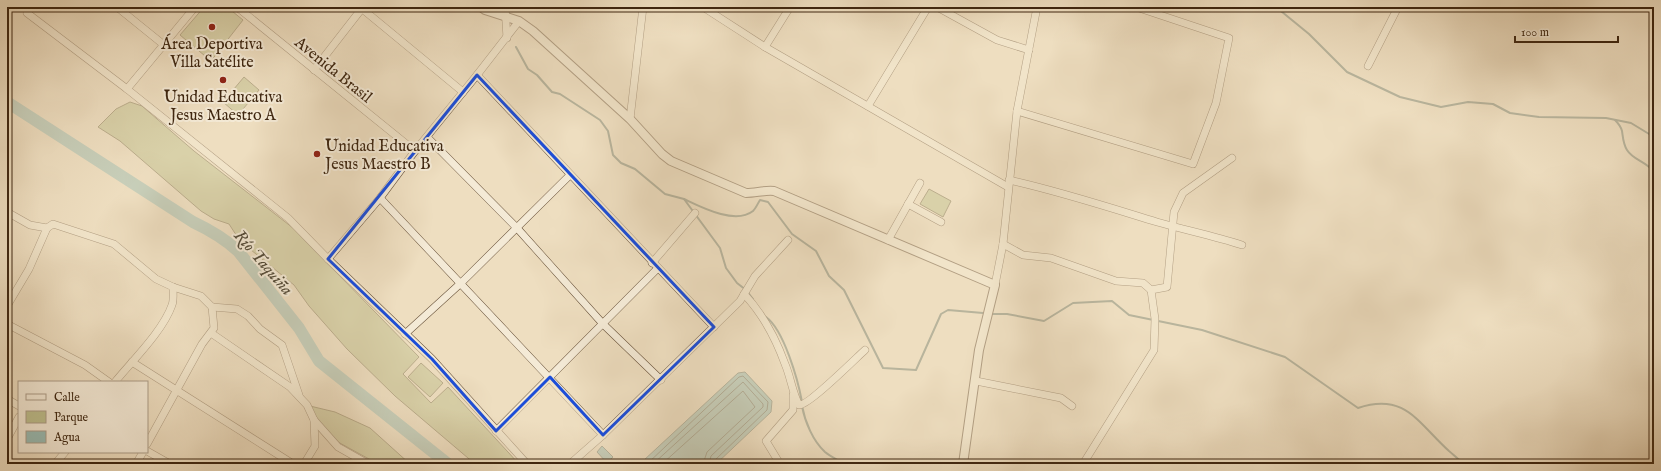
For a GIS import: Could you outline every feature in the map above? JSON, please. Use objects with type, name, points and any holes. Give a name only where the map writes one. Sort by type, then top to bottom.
[{"type":"street","points":[[31,7],[27,13],[127,89],[288,218],[328,259],[432,359],[527,464]]},
{"type":"street","points":[[117,7],[164,45]]},
{"type":"street","points":[[127,89],[195,7]]},
{"type":"street","name":"Avenida Brasil","points":[[237,7],[414,151]]},
{"type":"street","points":[[314,70],[362,7],[464,92]]},
{"type":"street","points":[[481,7],[485,10],[505,11],[519,21],[571,65],[630,119],[654,147],[671,161],[746,192],[774,191],[995,285]]},
{"type":"street","points":[[630,119],[642,7]]},
{"type":"street","points":[[703,7],[765,47],[1009,184],[1050,190],[1172,226],[1209,234],[1242,245]]},
{"type":"street","points":[[765,47],[790,7]]},
{"type":"street","points":[[868,106],[928,7]]},
{"type":"street","points":[[937,7],[997,40],[1029,50]]},
{"type":"street","points":[[963,464],[976,381],[979,350],[995,285],[1003,244],[1018,111],[1037,7]]},
{"type":"street","points":[[1018,111],[1193,164],[1216,103],[1229,38],[1136,7]]},
{"type":"street","points":[[1368,66],[1398,7]]},
{"type":"street","points":[[505,11],[507,38]]},
{"type":"street","points":[[328,259],[380,198],[414,151],[464,92],[519,21]]},
{"type":"street","points":[[477,75],[652,263],[714,327]]},
{"type":"street","points":[[427,137],[517,228],[603,324],[661,380]]},
{"type":"street","points":[[1151,290],[1167,287],[1174,212],[1183,193],[1232,158]]},
{"type":"street","points":[[405,334],[461,283],[570,175]]},
{"type":"street","points":[[888,240],[920,183]]},
{"type":"street","points":[[380,198],[603,435]]},
{"type":"street","points":[[908,204],[941,222]]},
{"type":"street","points":[[7,212],[30,225],[47,228]]},
{"type":"street","points":[[652,263],[695,213]]},
{"type":"street","points":[[7,306],[30,269],[47,228],[53,224],[114,244],[156,279],[173,287],[201,296],[212,307],[214,328],[202,344],[148,442]]},
{"type":"street","points":[[570,464],[661,380],[740,301],[755,276],[788,240]]},
{"type":"street","points":[[1003,244],[1023,255],[1051,258],[1116,281],[1143,283],[1151,290],[1155,319],[1154,350],[1083,464]]},
{"type":"street","points":[[496,431],[658,269]]},
{"type":"street","points":[[116,381],[153,336],[170,310],[173,304],[173,287]]},
{"type":"street","points":[[744,294],[752,303],[774,338],[786,365],[793,393],[799,405],[806,404],[865,350]]},
{"type":"street","points":[[212,307],[238,309],[248,316],[260,329],[282,345],[300,398]]},
{"type":"street","points":[[7,324],[85,365],[108,381]]},
{"type":"street","points":[[211,333],[290,387],[307,406],[314,420],[338,447],[368,464]]},
{"type":"street","points":[[132,362],[175,391],[293,464]]},
{"type":"street","points":[[976,381],[1061,398],[1072,406]]},
{"type":"street","points":[[780,464],[766,441],[793,410],[793,393]]},
{"type":"street","points":[[7,399],[18,405]]},
{"type":"street","points":[[7,439],[18,419]]},
{"type":"street","points":[[304,464],[315,446],[314,420]]},
{"type":"street","points":[[148,452],[170,464]]},
{"type":"street","points":[[55,464],[64,453]]},
{"type":"street","points":[[136,464],[142,453]]},
{"type":"highlighted area","points":[[477,75],[714,327],[603,435],[550,377],[496,431],[432,359],[328,259]]},
{"type":"green space","name":"Área Deportiva Villa Satélite","points":[[204,7],[227,7],[243,20],[211,61],[180,35]]},
{"type":"green space","points":[[244,77],[259,90],[238,115],[223,102]]},
{"type":"green space","points":[[130,102],[142,106],[194,151],[293,228],[419,357],[403,374],[431,403],[448,387],[519,464],[475,464],[395,396],[347,349],[309,306],[294,285],[240,241],[229,224],[214,219],[201,211],[120,141],[98,127],[116,109]]},
{"type":"green space","points":[[929,189],[951,201],[943,217],[920,204]]},
{"type":"green space","points":[[421,363],[443,383],[430,397],[408,377]]},
{"type":"green space","points":[[310,406],[335,412],[370,428],[410,464],[378,464],[338,442],[315,417]]},
{"type":"water","points":[[745,372],[772,401],[771,412],[716,464],[642,464],[644,460],[738,373]]},
{"type":"water","points":[[602,446],[613,457],[607,463],[597,452]]},
{"type":"waterway","points":[[1276,7],[1309,34],[1347,72],[1400,97],[1441,107],[1468,102],[1493,104],[1510,113],[1539,117],[1606,118],[1631,123],[1654,137]]},
{"type":"waterway","points":[[516,47],[528,69],[537,75],[552,92],[560,94],[600,120],[608,131],[613,155],[621,163],[635,169],[665,194],[684,199],[720,248],[726,268],[737,283],[746,290],[753,299]]},
{"type":"waterway","name":"Río Taquiña","points":[[7,102],[193,222],[217,235],[233,246],[299,328],[319,361],[448,464]]},
{"type":"waterway","points":[[1615,120],[1622,130],[1624,143],[1627,150],[1654,172]]},
{"type":"waterway","points":[[684,199],[718,213],[737,216],[746,215],[753,211],[760,200],[768,202],[792,234],[816,251],[829,276],[844,290],[883,368],[916,370],[941,314],[948,310],[983,313]]},
{"type":"waterway","points":[[992,314],[1007,314],[1044,321],[1073,303],[1112,301],[1129,315],[1202,330],[1285,357],[1358,408],[1374,404],[1388,404],[1399,407],[1410,413],[1449,451],[1466,464]]},
{"type":"waterway","points":[[766,317],[773,323],[784,344],[794,369],[802,402]]},
{"type":"waterway","points":[[802,406],[807,425],[821,448],[827,454],[845,464]]},
{"type":"place","name":"Área Deportiva Villa Satélite","points":[[212,27]]},
{"type":"place","name":"Unidad Educativa Jesus Maestro A","points":[[223,80]]},
{"type":"place","name":"Unidad Educativa Jesus Maestro B","points":[[317,154]]}]
